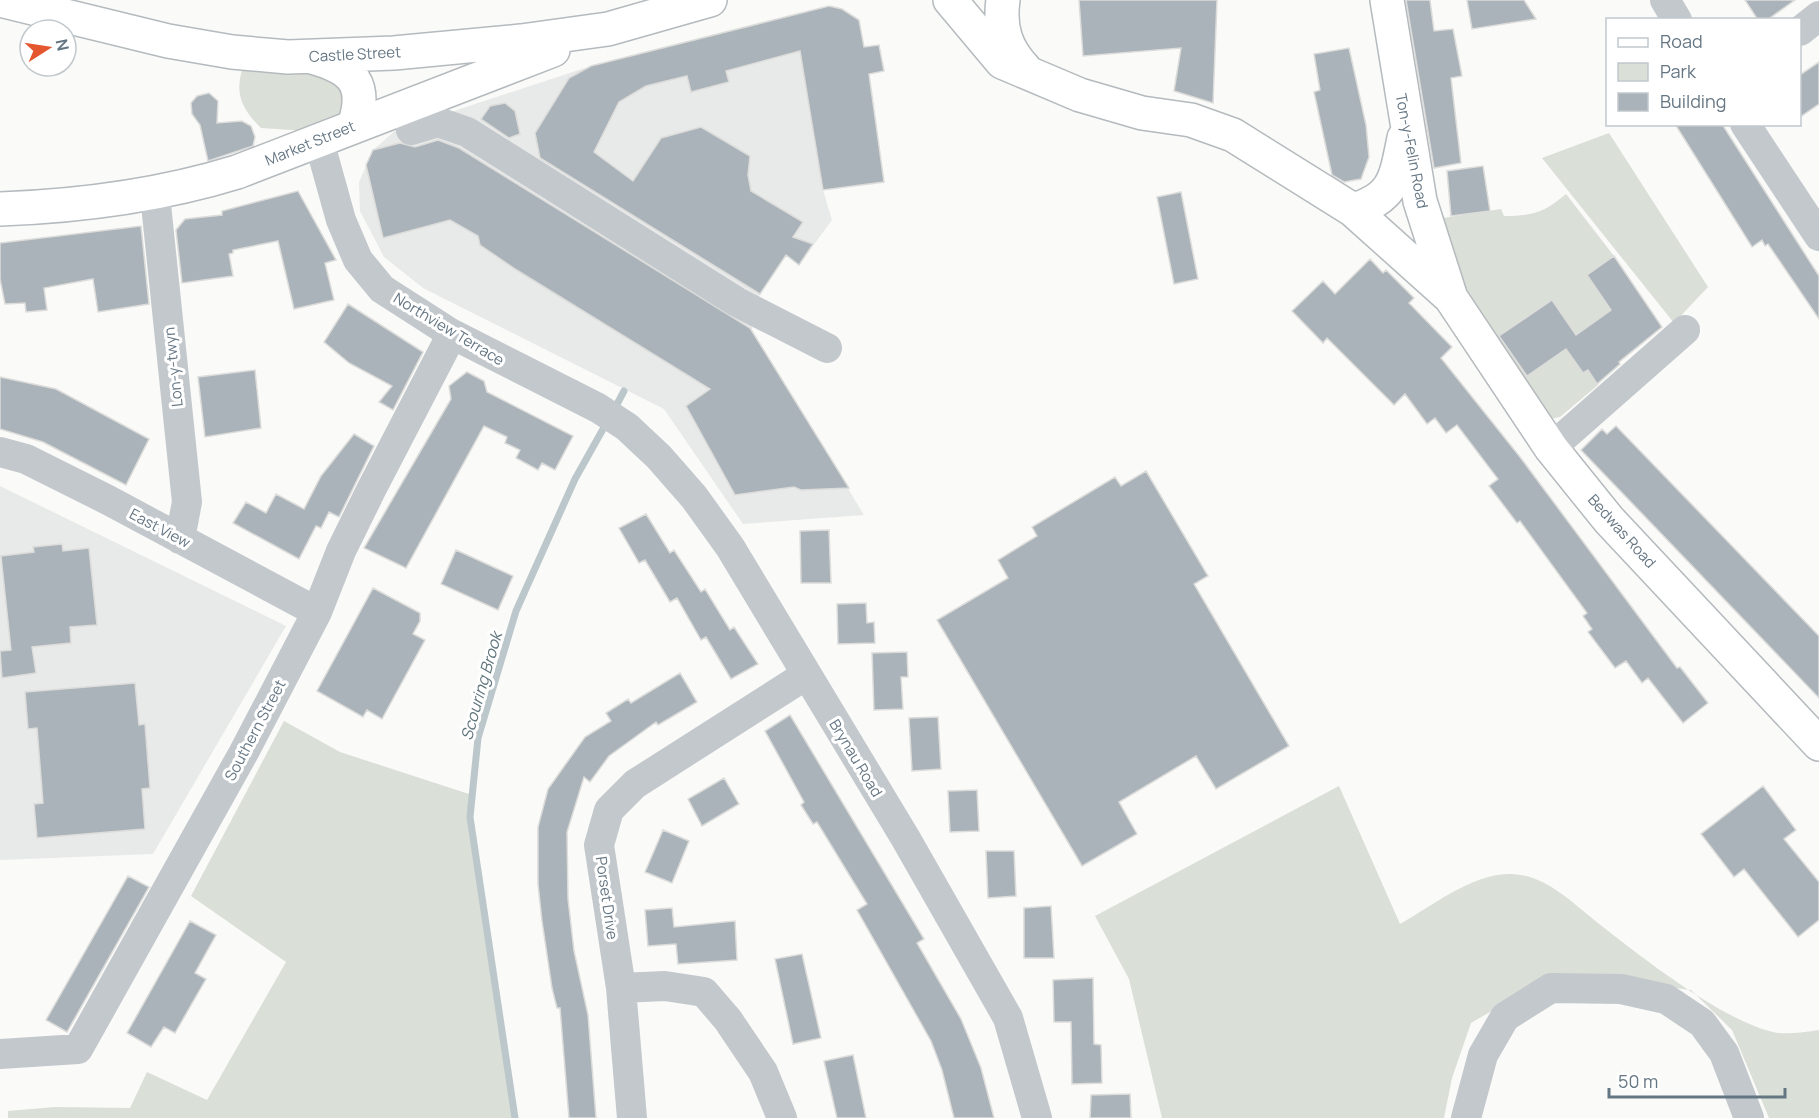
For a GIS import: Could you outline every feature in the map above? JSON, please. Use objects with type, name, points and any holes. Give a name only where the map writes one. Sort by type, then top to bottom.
[{"type":"main road","name":"Castle Street","points":[[0,0],[208,49],[270,56],[311,56],[488,45],[608,29],[710,0]]},
{"type":"main road","points":[[950,0],[959,8],[992,53],[1002,62],[1080,95],[1142,113],[1212,126],[1247,144],[1353,210],[1451,298]]},
{"type":"main road","points":[[1003,0],[1005,40],[1012,55],[1030,75]]},
{"type":"main road","name":"Ton-y-Felin Road","points":[[1387,0],[1406,129],[1420,201],[1451,298]]},
{"type":"main road","name":"Market Street","points":[[0,209],[43,207],[155,195],[237,172],[608,29]]},
{"type":"main road","points":[[311,56],[341,66],[353,77],[359,105],[354,126]]},
{"type":"main road","points":[[1353,210],[1371,205],[1385,195],[1397,174],[1406,129]]},
{"type":"main road","name":"Bedwas Road","points":[[1451,298],[1551,447],[1609,520],[1819,744]]},
{"type":"street","points":[[1665,0],[1676,18]]},
{"type":"street","points":[[1801,30],[1819,16]]},
{"type":"street","points":[[411,130],[438,122],[467,132],[737,302],[827,348]]},
{"type":"street","points":[[1746,126],[1819,236]]},
{"type":"street","name":"Northview Terrace","points":[[319,141],[341,220],[358,260],[382,289],[452,334],[598,408],[627,427]]},
{"type":"street","name":"Lon-y-twyn","points":[[155,195],[187,502],[180,539]]},
{"type":"street","points":[[1551,447],[1685,330]]},
{"type":"street","name":"Southern Street","points":[[0,1054],[78,1049],[244,752],[317,612],[341,551],[452,334]]},
{"type":"street","name":"Brynau Road","points":[[627,427],[666,465],[730,547],[906,839],[1008,1018],[1037,1118]]},
{"type":"street","name":"East View","points":[[0,452],[26,459],[317,612]]},
{"type":"street","name":"Porset Drive","points":[[632,1118],[621,988],[599,844],[609,810],[635,784],[806,675]]},
{"type":"street","points":[[621,988],[665,986],[704,992],[728,1020],[763,1072],[782,1118]]},
{"type":"street","points":[[1466,1118],[1483,1055],[1505,1017],[1551,988],[1621,989],[1666,999],[1702,1023],[1724,1053],[1749,1118]]},
{"type":"shaded area","points":[[829,6],[800,52],[823,190],[832,220],[799,265],[786,255],[759,296],[752,330],[864,515],[743,524],[664,409],[423,288],[384,257],[360,211],[359,182],[373,150],[396,130],[591,66]]},
{"type":"shaded area","points":[[0,486],[286,626],[153,854],[0,860]]},
{"type":"green space","points":[[243,67],[313,71],[343,82],[343,117],[306,131],[261,128],[249,114],[242,100],[239,85]]},
{"type":"green space","points":[[1609,133],[1708,287],[1674,323],[1542,158]]},
{"type":"green space","points":[[1566,194],[1614,256],[1587,275],[1611,310],[1576,335],[1552,300],[1500,336],[1527,376],[1566,349],[1583,373],[1588,370],[1598,385],[1560,417],[1550,419],[1457,278],[1437,219],[1501,209],[1504,216],[1531,214],[1552,205]]},
{"type":"green space","points":[[284,721],[340,752],[472,795],[470,817],[515,1118],[8,1118],[8,1111],[55,1107],[130,1108],[147,1072],[207,1100],[286,962],[191,896]]},
{"type":"green space","points":[[1339,786],[1400,924],[1468,884],[1497,875],[1523,875],[1555,889],[1656,968],[1688,990],[1659,986],[1521,994],[1471,1023],[1452,1078],[1444,1118],[1162,1118],[1129,979],[1095,916]]},
{"type":"green space","points":[[1695,994],[1757,1027],[1778,1033],[1819,1030],[1819,1118],[1769,1118],[1732,1030]]},
{"type":"building","points":[[1079,0],[1217,0],[1213,103],[1174,91],[1181,48],[1083,56]]},
{"type":"building","points":[[1406,0],[1430,0],[1434,31],[1453,29],[1462,76],[1451,78],[1461,163],[1434,168]]},
{"type":"building","points":[[1467,0],[1524,0],[1536,19],[1472,29]]},
{"type":"building","points":[[1745,0],[1795,0],[1770,18],[1757,18]]},
{"type":"building","points":[[829,6],[842,9],[859,20],[864,47],[879,45],[884,71],[869,74],[884,182],[823,190],[800,51],[726,71],[729,82],[691,92],[687,76],[646,86],[619,102],[594,152],[633,181],[661,138],[701,127],[750,156],[748,175],[751,191],[803,222],[793,237],[813,244],[799,265],[786,255],[760,294],[540,158],[535,133],[569,78],[591,66]]},
{"type":"building","points":[[1349,48],[1366,125],[1369,157],[1361,179],[1344,182],[1332,175],[1314,92],[1320,90],[1314,54]]},
{"type":"building","points":[[1819,62],[1819,104],[1801,116],[1801,74]]},
{"type":"building","points":[[209,93],[218,101],[217,123],[242,121],[251,126],[255,137],[253,146],[208,161],[200,125],[192,114],[191,103],[197,96]]},
{"type":"building","points":[[505,103],[515,111],[520,134],[509,138],[481,119],[490,106]]},
{"type":"building","points":[[1676,126],[1723,126],[1819,276],[1819,319],[1768,244],[1765,246],[1762,240],[1752,247]]},
{"type":"building","points":[[438,140],[459,148],[750,328],[849,488],[801,490],[794,487],[735,495],[686,406],[710,389],[515,269],[480,245],[478,236],[450,220],[383,238],[366,165],[373,150],[400,143],[415,147]]},
{"type":"building","points":[[1483,166],[1490,211],[1451,216],[1447,171]]},
{"type":"building","points":[[298,191],[336,260],[325,263],[334,300],[294,309],[278,241],[233,250],[233,253],[229,254],[233,276],[182,283],[176,230],[185,219],[222,215],[222,211]]},
{"type":"building","points":[[1181,192],[1198,279],[1174,284],[1157,197]]},
{"type":"building","points":[[141,226],[149,304],[98,312],[93,279],[44,288],[47,310],[26,312],[25,303],[5,304],[0,279],[0,243]]},
{"type":"building","points":[[1614,256],[1662,327],[1619,362],[1620,364],[1597,384],[1588,370],[1583,373],[1566,349],[1527,376],[1499,336],[1552,300],[1576,335],[1611,310],[1587,275]]},
{"type":"building","points":[[1370,259],[1383,273],[1386,270],[1414,298],[1409,303],[1452,347],[1441,358],[1520,457],[1677,668],[1680,667],[1708,703],[1683,723],[1648,678],[1642,683],[1626,661],[1615,668],[1588,632],[1592,629],[1583,616],[1587,613],[1520,521],[1517,523],[1489,486],[1498,479],[1457,425],[1446,433],[1435,418],[1427,424],[1405,394],[1394,405],[1327,338],[1323,343],[1292,311],[1323,281],[1335,294]]},
{"type":"building","points":[[348,304],[423,352],[393,410],[379,402],[392,386],[349,363],[324,342]]},
{"type":"building","points":[[255,370],[261,428],[205,437],[198,377]]},
{"type":"building","points":[[467,372],[484,381],[487,392],[573,436],[555,470],[542,463],[538,470],[516,458],[520,450],[505,443],[507,437],[484,426],[406,568],[364,548],[451,399],[449,386]]},
{"type":"building","points":[[0,377],[56,389],[149,439],[126,485],[43,442],[0,429]]},
{"type":"building","points":[[1616,426],[1819,636],[1819,698],[1581,450],[1602,429],[1607,434]]},
{"type":"building","points":[[354,434],[374,446],[339,517],[329,512],[321,528],[316,526],[299,559],[233,523],[246,502],[266,513],[276,494],[304,509],[321,476]]},
{"type":"building","points":[[1146,471],[1208,576],[1194,584],[1289,746],[1216,789],[1196,756],[1119,802],[1137,834],[1082,866],[937,620],[1008,578],[998,560],[1037,536],[1032,527],[1115,477],[1121,486]]},
{"type":"building","points":[[646,514],[670,553],[674,550],[701,592],[705,589],[730,630],[734,627],[758,664],[731,679],[706,637],[701,640],[677,598],[670,602],[645,560],[639,563],[619,528]]},
{"type":"building","points":[[829,530],[831,583],[801,583],[800,531]]},
{"type":"building","points":[[62,544],[63,551],[89,548],[97,625],[70,627],[71,643],[32,647],[36,673],[2,678],[0,651],[11,650],[1,556],[34,552],[33,547]]},
{"type":"building","points":[[456,550],[513,576],[498,610],[441,584]]},
{"type":"building","points":[[373,588],[420,613],[420,621],[413,634],[425,640],[382,719],[367,710],[363,717],[317,691]]},
{"type":"building","points":[[866,603],[867,623],[874,622],[875,643],[838,644],[837,604]]},
{"type":"building","points":[[907,652],[908,677],[901,677],[903,709],[874,710],[872,653]]},
{"type":"building","points":[[680,673],[697,702],[658,725],[656,722],[609,756],[590,782],[584,777],[567,832],[568,899],[574,951],[588,1015],[596,1118],[569,1118],[560,1008],[557,1008],[552,988],[538,884],[538,827],[548,789],[585,737],[611,721],[606,713],[628,699],[631,703]]},
{"type":"building","points":[[135,683],[139,725],[145,724],[150,788],[142,789],[145,829],[37,838],[34,804],[43,803],[37,728],[28,729],[25,692]]},
{"type":"building","points":[[790,715],[924,939],[917,943],[961,1019],[981,1068],[994,1118],[954,1118],[942,1070],[931,1041],[857,910],[867,904],[817,822],[813,824],[801,805],[804,802],[765,731]]},
{"type":"building","points":[[938,717],[941,769],[912,771],[909,718]]},
{"type":"building","points":[[724,778],[739,804],[702,826],[688,799]]},
{"type":"building","points":[[1763,786],[1796,830],[1784,839],[1819,882],[1819,920],[1798,937],[1744,869],[1734,877],[1701,834]]},
{"type":"building","points":[[977,790],[979,831],[950,832],[948,791]]},
{"type":"building","points":[[663,830],[689,841],[672,883],[645,872]]},
{"type":"building","points":[[986,851],[1014,851],[1016,896],[988,898]]},
{"type":"building","points":[[128,876],[149,887],[67,1032],[46,1020]]},
{"type":"building","points":[[1051,906],[1054,958],[1024,958],[1024,908]]},
{"type":"building","points":[[672,908],[674,927],[735,921],[737,960],[678,964],[676,944],[648,946],[645,910]]},
{"type":"building","points":[[190,921],[216,935],[195,973],[206,979],[175,1033],[164,1027],[151,1047],[127,1033]]},
{"type":"building","points":[[802,954],[821,1038],[793,1044],[775,959]]},
{"type":"building","points":[[1093,978],[1094,1044],[1101,1045],[1102,1083],[1072,1084],[1071,1022],[1054,1022],[1053,980]]},
{"type":"building","points":[[853,1055],[866,1118],[837,1118],[824,1061]]},
{"type":"building","points":[[1130,1094],[1131,1118],[1090,1118],[1091,1095]]},
{"type":"waterway","name":"Scouring Brook","points":[[614,410],[624,391]]},
{"type":"waterway","name":"Scouring Brook","points":[[515,1118],[470,817],[478,738],[516,611],[575,479],[607,422]]}]
